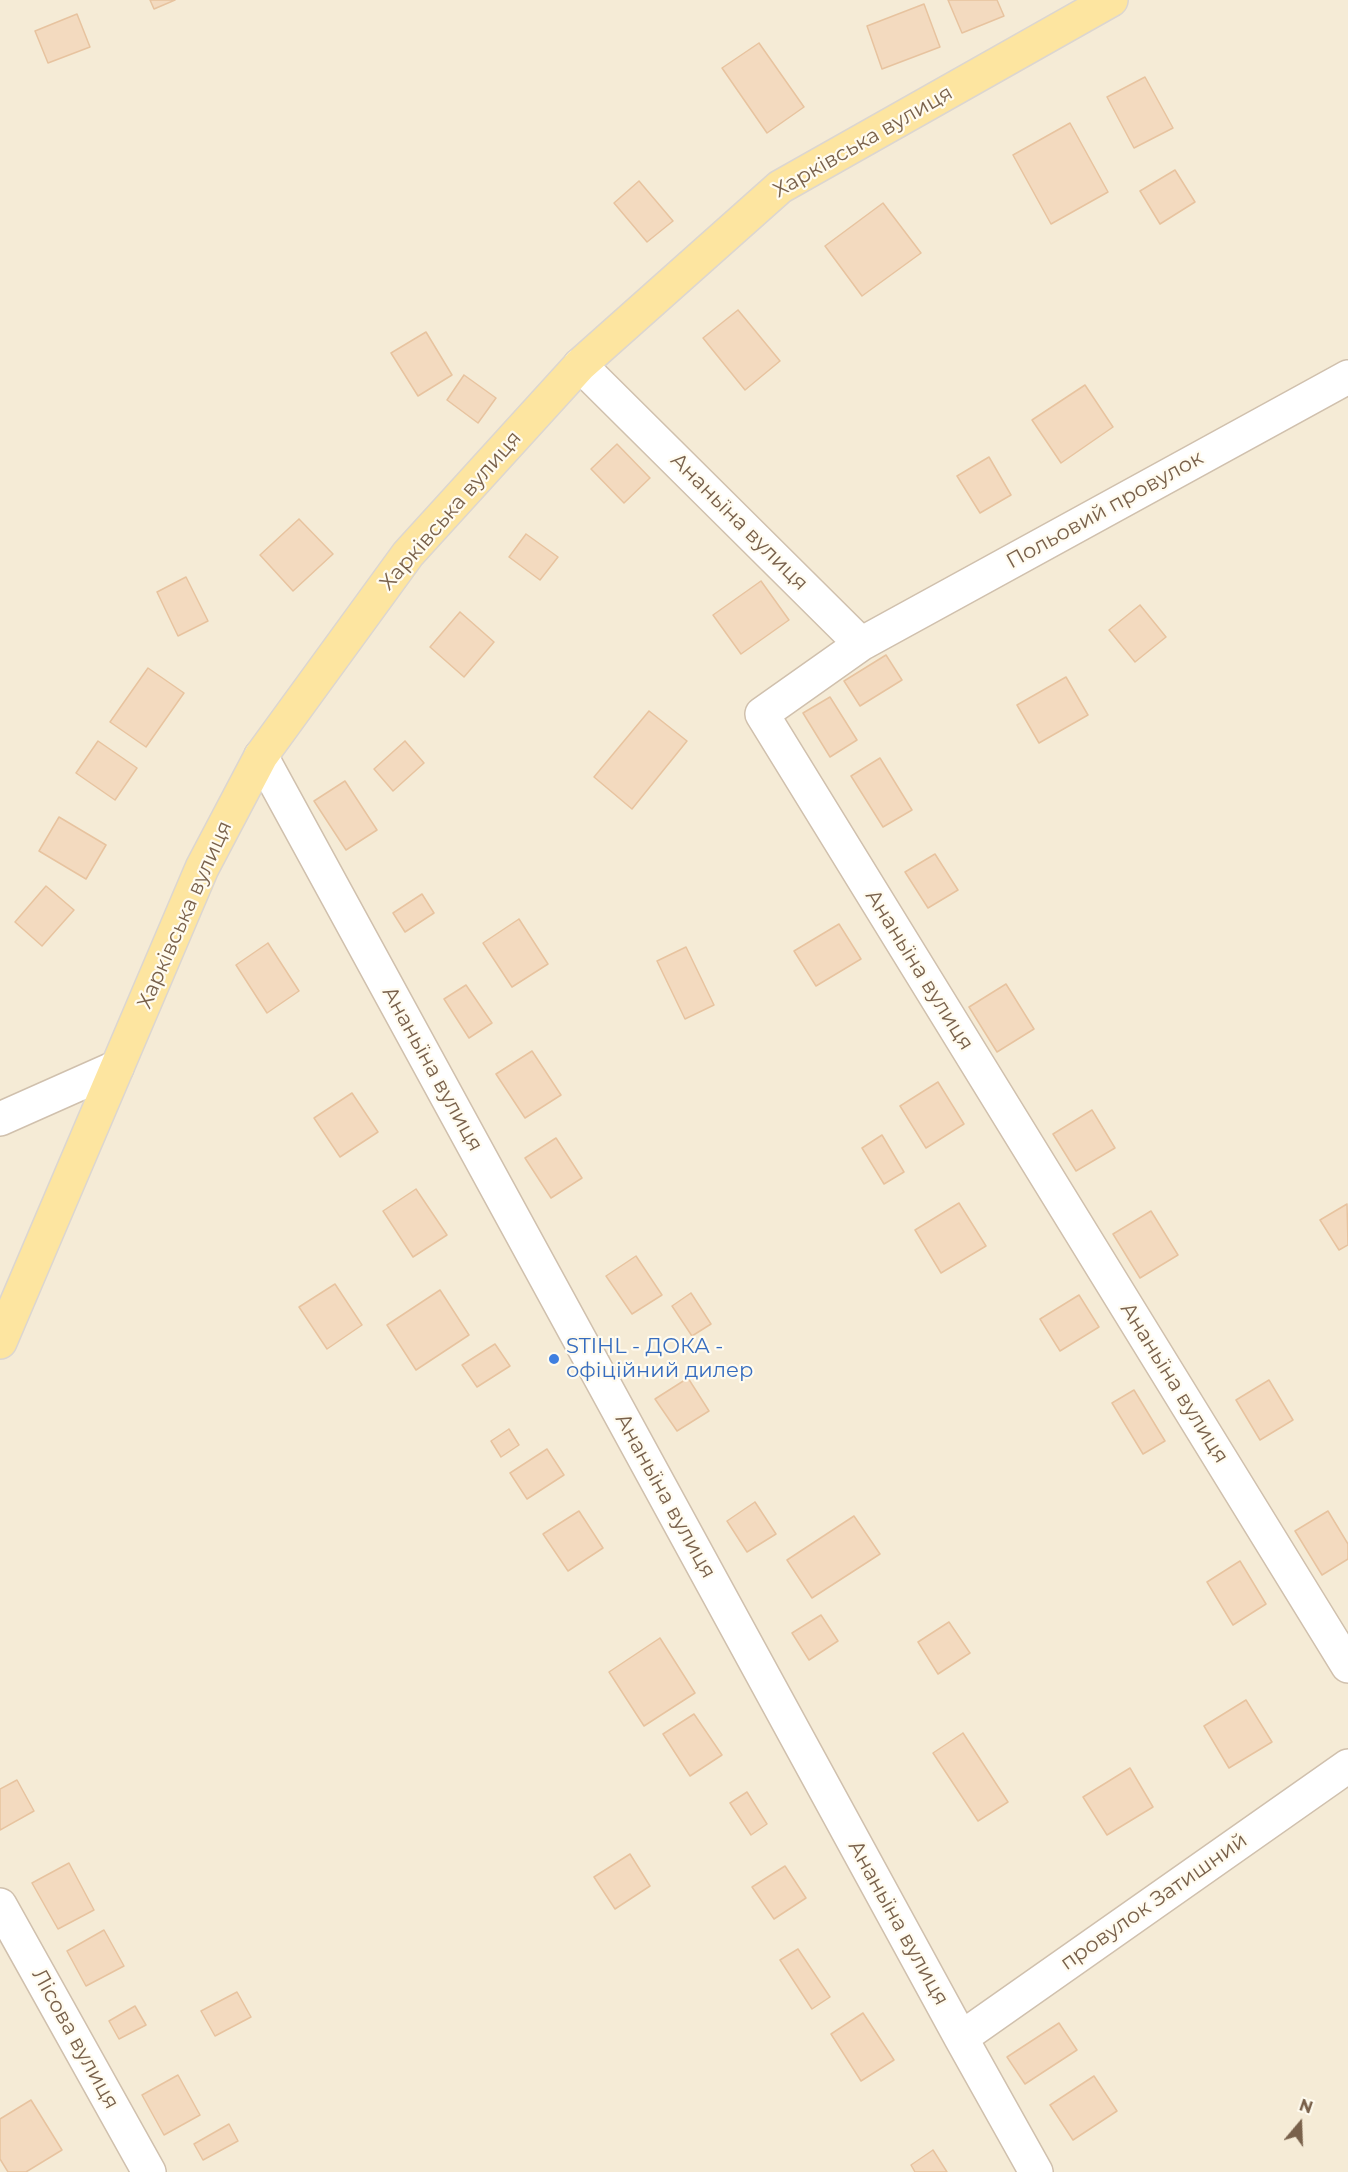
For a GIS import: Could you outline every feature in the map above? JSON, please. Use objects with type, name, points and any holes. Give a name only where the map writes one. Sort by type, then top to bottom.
[{"type":"main road","name":"Харківська вулиця","points":[[0,1342],[202,868],[261,756],[408,554],[580,365],[780,187],[1111,0]]},
{"type":"street","name":"Ананьїна вулиця","points":[[580,365],[861,644],[762,714],[1348,1666]]},
{"type":"street","name":"Польовий провулок","points":[[861,644],[1348,377]]},
{"type":"street","name":"Ананьїна вулиця","points":[[261,756],[1036,2172]]},
{"type":"street","points":[[0,1119],[117,1067]]},
{"type":"street","name":"провулок Затишний","points":[[961,2038],[1348,1766]]},
{"type":"street","name":"Лісова вулиця","points":[[0,1905],[149,2172]]},
{"type":"shaded area","points":[[0,0],[1348,0],[1348,2172],[0,2172]]},
{"type":"building","points":[[150,0],[175,0],[154,9]]},
{"type":"building","points":[[948,0],[997,0],[1004,16],[962,33]]},
{"type":"building","points":[[924,4],[940,47],[882,69],[867,26]]},
{"type":"building","points":[[77,14],[90,47],[48,63],[35,31]]},
{"type":"building","points":[[759,43],[804,107],[767,133],[722,68]]},
{"type":"building","points":[[1145,77],[1173,128],[1134,148],[1107,97]]},
{"type":"building","points":[[1070,123],[1108,192],[1051,224],[1013,155]]},
{"type":"building","points":[[1175,170],[1195,202],[1160,224],[1140,191]]},
{"type":"building","points":[[639,181],[673,221],[647,242],[614,203]]},
{"type":"building","points":[[883,203],[921,253],[862,296],[825,246]]},
{"type":"building","points":[[738,310],[780,361],[745,390],[703,338]]},
{"type":"building","points":[[426,332],[452,375],[418,396],[391,353]]},
{"type":"building","points":[[464,375],[496,398],[478,423],[447,400]]},
{"type":"building","points":[[1085,385],[1113,427],[1061,463],[1032,420]]},
{"type":"building","points":[[617,444],[650,478],[624,503],[591,469]]},
{"type":"building","points":[[989,457],[1011,495],[980,513],[957,476]]},
{"type":"building","points":[[299,519],[333,554],[293,591],[260,555]]},
{"type":"building","points":[[526,534],[558,557],[540,580],[509,557]]},
{"type":"building","points":[[186,577],[208,621],[178,636],[157,592]]},
{"type":"building","points":[[761,581],[789,620],[741,654],[713,615]]},
{"type":"building","points":[[1140,605],[1166,637],[1135,662],[1109,630]]},
{"type":"building","points":[[460,612],[494,642],[464,677],[430,647]]},
{"type":"building","points":[[886,655],[902,680],[860,706],[844,681]]},
{"type":"building","points":[[148,668],[184,693],[146,747],[110,722]]},
{"type":"building","points":[[1066,677],[1088,715],[1039,743],[1017,705]]},
{"type":"building","points":[[830,697],[857,740],[830,757],[803,713]]},
{"type":"building","points":[[649,711],[687,741],[632,809],[594,777]]},
{"type":"building","points":[[98,741],[137,768],[115,800],[76,773]]},
{"type":"building","points":[[405,741],[424,763],[393,791],[374,769]]},
{"type":"building","points":[[880,758],[912,810],[883,827],[851,776]]},
{"type":"building","points":[[345,781],[377,830],[346,850],[314,801]]},
{"type":"building","points":[[59,817],[106,845],[86,879],[39,851]]},
{"type":"building","points":[[935,854],[958,890],[928,908],[905,872]]},
{"type":"building","points":[[46,886],[74,910],[42,946],[15,922]]},
{"type":"building","points":[[422,894],[434,913],[405,932],[393,913]]},
{"type":"building","points":[[519,919],[548,964],[512,987],[483,943]]},
{"type":"building","points":[[839,924],[861,959],[816,986],[794,951]]},
{"type":"building","points":[[268,943],[299,991],[267,1013],[236,965]]},
{"type":"building","points":[[686,947],[714,1005],[685,1019],[657,961]]},
{"type":"building","points":[[1006,984],[1034,1029],[997,1052],[969,1007]]},
{"type":"building","points":[[466,985],[492,1023],[469,1038],[444,999]]},
{"type":"building","points":[[532,1051],[561,1095],[525,1118],[496,1074]]},
{"type":"building","points":[[938,1082],[964,1124],[926,1148],[900,1106]]},
{"type":"building","points":[[352,1093],[378,1132],[340,1157],[314,1118]]},
{"type":"building","points":[[1092,1110],[1115,1148],[1076,1171],[1053,1134]]},
{"type":"building","points":[[882,1135],[904,1172],[884,1184],[862,1148]]},
{"type":"building","points":[[556,1138],[582,1178],[551,1198],[525,1158]]},
{"type":"building","points":[[416,1189],[447,1235],[413,1257],[383,1211]]},
{"type":"building","points":[[959,1203],[986,1246],[941,1273],[915,1230]]},
{"type":"building","points":[[1347,1204],[1348,1245],[1339,1250],[1320,1220]]},
{"type":"building","points":[[1151,1211],[1178,1255],[1140,1278],[1113,1234]]},
{"type":"building","points":[[636,1256],[662,1295],[632,1314],[606,1276]]},
{"type":"building","points":[[335,1284],[362,1325],[327,1349],[299,1307]]},
{"type":"building","points":[[440,1290],[469,1335],[416,1370],[387,1325]]},
{"type":"building","points":[[691,1293],[711,1324],[692,1336],[672,1306]]},
{"type":"building","points":[[1079,1295],[1099,1327],[1060,1351],[1040,1319]]},
{"type":"building","points":[[495,1344],[510,1366],[477,1387],[462,1365]]},
{"type":"building","points":[[688,1378],[709,1411],[677,1431],[655,1399]]},
{"type":"building","points":[[1269,1380],[1293,1420],[1260,1440],[1236,1400]]},
{"type":"building","points":[[1134,1390],[1165,1441],[1143,1454],[1112,1403]]},
{"type":"building","points":[[509,1429],[519,1445],[501,1457],[491,1441]]},
{"type":"building","points":[[547,1449],[564,1475],[527,1499],[510,1473]]},
{"type":"building","points":[[755,1502],[776,1534],[747,1552],[727,1521]]},
{"type":"building","points":[[579,1511],[603,1548],[568,1571],[543,1534]]},
{"type":"building","points":[[1328,1511],[1348,1544],[1348,1559],[1322,1575],[1295,1531]]},
{"type":"building","points":[[854,1516],[880,1554],[812,1598],[787,1560]]},
{"type":"building","points":[[1240,1561],[1266,1604],[1233,1625],[1207,1582]]},
{"type":"building","points":[[821,1615],[838,1641],[809,1660],[792,1633]]},
{"type":"building","points":[[949,1622],[970,1653],[938,1674],[918,1642]]},
{"type":"building","points":[[660,1638],[695,1693],[644,1726],[609,1672]]},
{"type":"building","points":[[1246,1700],[1272,1742],[1229,1768],[1204,1726]]},
{"type":"building","points":[[694,1714],[722,1755],[690,1776],[663,1734]]},
{"type":"building","points":[[963,1733],[1008,1802],[978,1821],[933,1753]]},
{"type":"building","points":[[1130,1768],[1153,1807],[1107,1835],[1083,1797]]},
{"type":"building","points":[[17,1780],[34,1811],[0,1830],[0,1789]]},
{"type":"building","points":[[747,1792],[767,1824],[751,1835],[730,1803]]},
{"type":"building","points":[[630,1854],[650,1886],[615,1909],[594,1877]]},
{"type":"building","points":[[69,1863],[94,1910],[58,1929],[32,1883]]},
{"type":"building","points":[[785,1866],[806,1898],[774,1919],[752,1887]]},
{"type":"building","points":[[104,1930],[124,1966],[86,1986],[67,1951]]},
{"type":"building","points":[[798,1949],[830,1997],[812,2009],[780,1960]]},
{"type":"building","points":[[237,1992],[251,2017],[215,2036],[201,2011]]},
{"type":"building","points":[[135,2006],[146,2025],[119,2039],[109,2021]]},
{"type":"building","points":[[863,2013],[894,2060],[861,2081],[831,2034]]},
{"type":"building","points":[[1059,2023],[1077,2050],[1025,2084],[1007,2057]]},
{"type":"building","points":[[178,2075],[200,2115],[164,2135],[142,2095]]},
{"type":"building","points":[[1094,2076],[1117,2111],[1073,2140],[1050,2105]]},
{"type":"building","points":[[31,2100],[62,2150],[26,2172],[8,2172],[0,2159],[0,2119]]},
{"type":"building","points":[[229,2124],[238,2141],[203,2160],[194,2144]]},
{"type":"building","points":[[933,2150],[947,2172],[915,2172],[911,2165]]},
{"type":"place","name":"STIHL - ДОКА - офіційний дилер","points":[[554,1359]]}]
